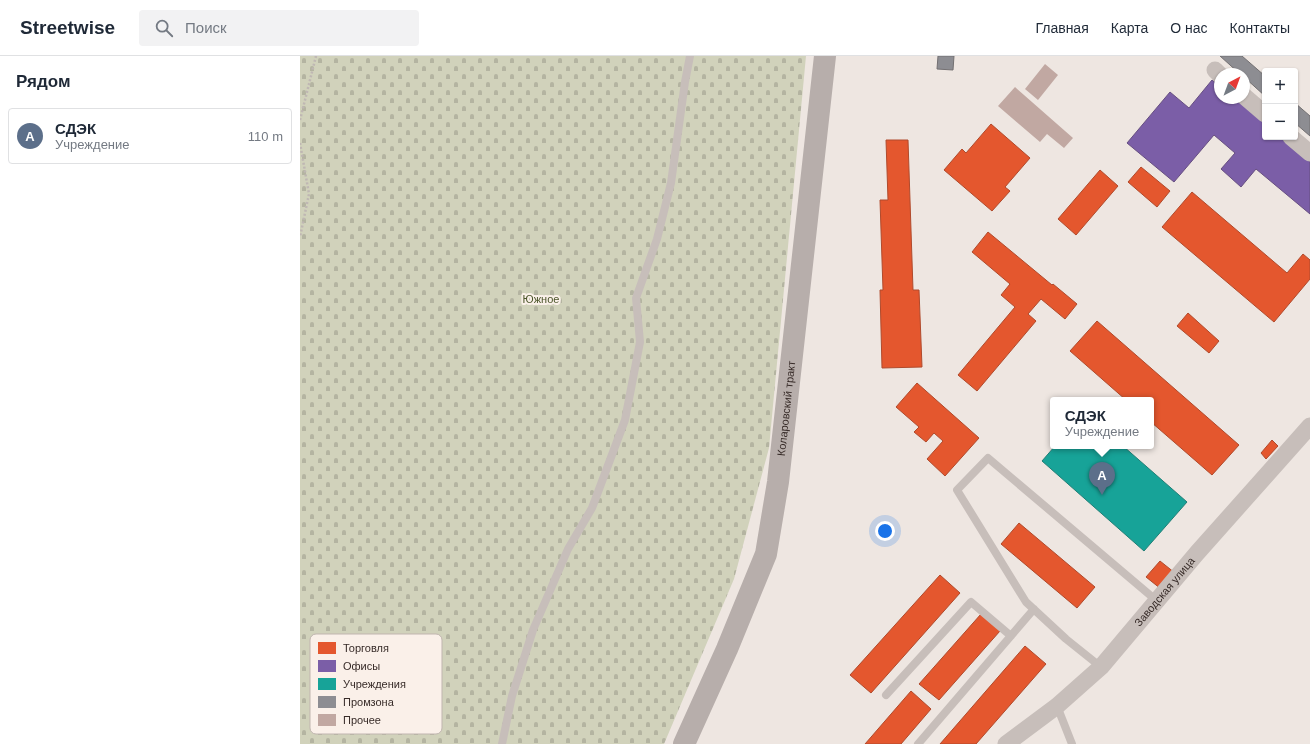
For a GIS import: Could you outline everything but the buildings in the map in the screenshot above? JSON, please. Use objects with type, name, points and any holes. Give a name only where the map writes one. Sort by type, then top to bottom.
[{"type":"main road","name":"Коларовский тракт","points":[[684,744],[727,650],[766,554],[778,482],[825,56]]},
{"type":"street","points":[[1250,101],[1262,111]]},
{"type":"street","points":[[1295,140],[1310,153]]},
{"type":"street","name":"Заводская улица","points":[[1006,744],[1057,706],[1101,667],[1310,426]]},
{"type":"lane","points":[[502,744],[512,696],[533,630],[568,549],[592,508],[625,420],[640,342],[636,298],[657,239],[671,183],[690,56]]},
{"type":"lane","points":[[1101,667],[1066,639],[1026,602],[957,490],[988,458],[1157,601]]},
{"type":"lane","points":[[886,695],[971,602],[1011,636]]},
{"type":"lane","points":[[918,744],[1034,609]]},
{"type":"lane","points":[[1057,706],[1072,744]]},
{"type":"path","points":[[300,120],[316,56]]},
{"type":"path","points":[[300,143],[309,194],[300,237]]},
{"type":"green space","name":"Южное","points":[[300,56],[806,56],[769,448],[734,579],[664,744],[300,744]]},
{"type":"place","name":"СДЭК","points":[[1102,495]]}]
